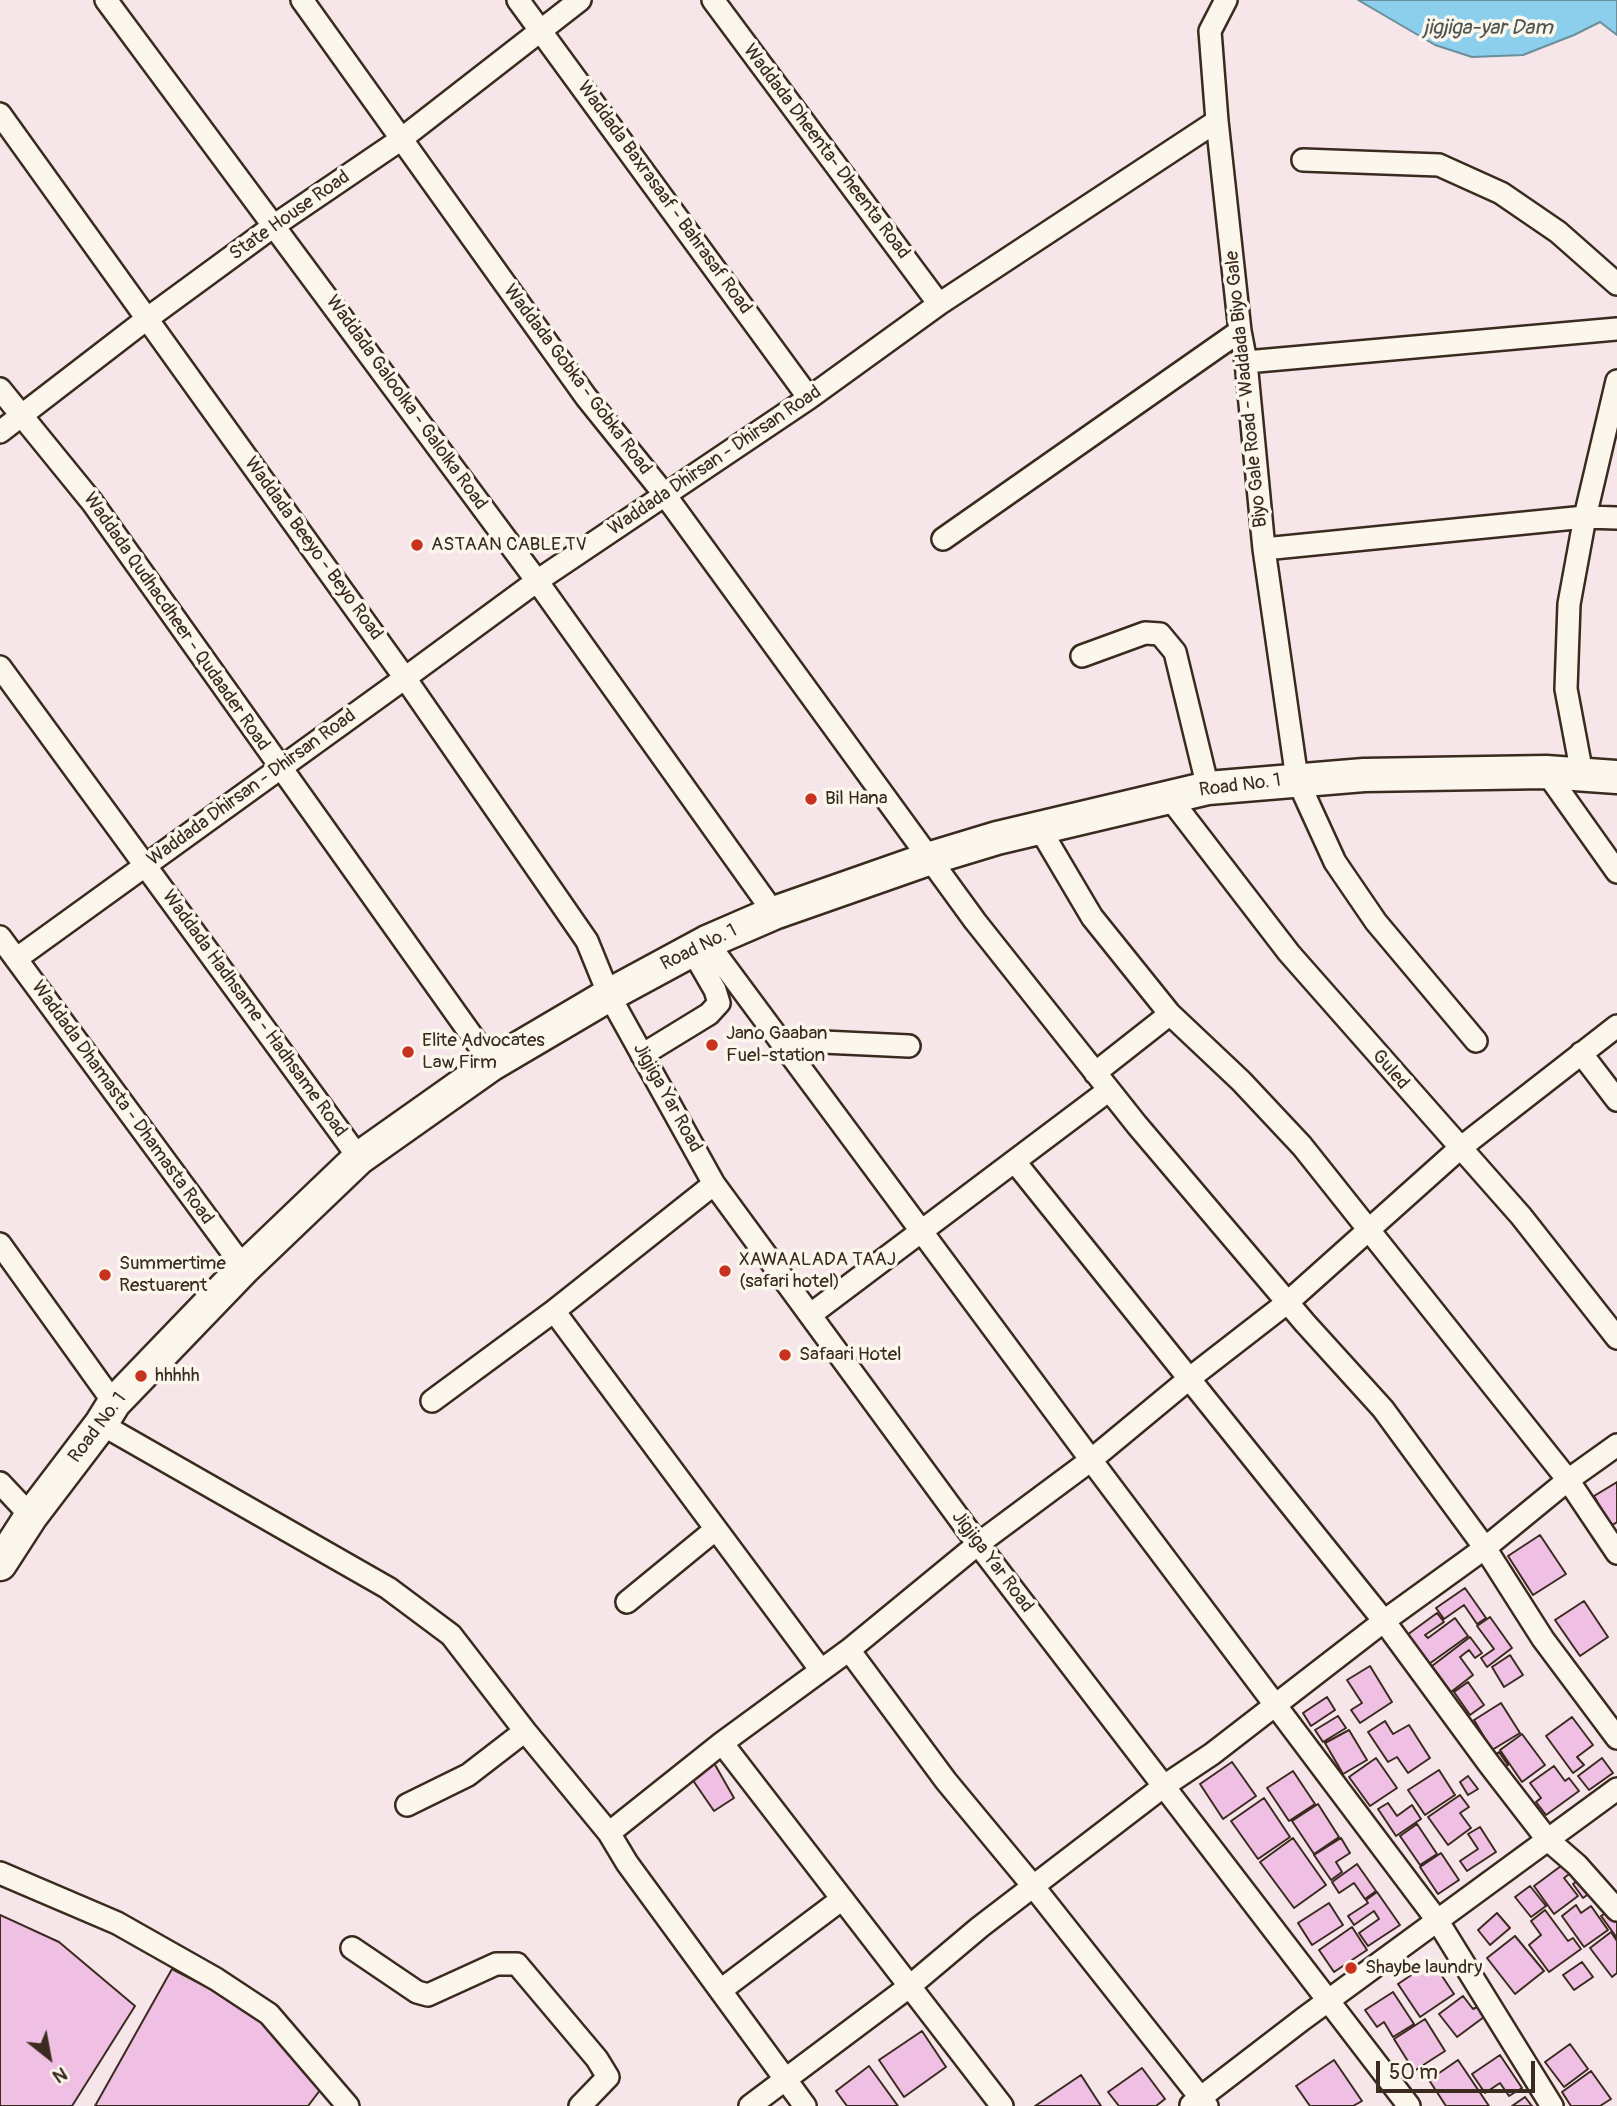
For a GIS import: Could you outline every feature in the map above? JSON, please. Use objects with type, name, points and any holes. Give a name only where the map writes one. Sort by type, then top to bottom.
[{"type":"highway","name":"Road No. 1","points":[[4,1547],[31,1516],[107,1414],[244,1268],[359,1158],[492,1064],[699,946],[774,913],[930,858],[1208,788],[1364,775],[1546,772],[1617,777]]},
{"type":"street","name":"Waddada Galoolka - Galolka Road","points":[[106,0],[537,580],[774,913]]},
{"type":"street","name":"Waddada Gobka - Gobka Road","points":[[302,0],[586,397],[665,495],[975,921],[1109,1090],[1288,1302],[1383,1409],[1485,1548],[1543,1639],[1617,1738]]},
{"type":"street","name":"Waddada Baxrasaaf - Bahrasaf Road","points":[[518,0],[809,398]]},
{"type":"street","name":"State House Road","points":[[0,432],[275,225],[400,140],[580,0]]},
{"type":"street","name":"Waddada Dheenta- Dheenta Road","points":[[712,0],[940,304]]},
{"type":"street","name":"Biyo Gale Road - Waddada Biyo Gale","points":[[1226,0],[1210,32],[1217,121],[1240,331],[1246,362],[1264,548],[1297,779],[1335,862],[1376,922],[1475,1041]]},
{"type":"street","name":"Waddada Beeyo - Beyo Road","points":[[0,114],[405,678],[587,941],[609,995]]},
{"type":"street","name":"Waddada Dhirsan - Dhirsan Road","points":[[16,959],[537,580],[809,398],[940,304],[1217,121]]},
{"type":"street","points":[[1303,160],[1439,165],[1502,193],[1558,232],[1617,284]]},
{"type":"street","points":[[1246,362],[1617,329]]},
{"type":"street","points":[[943,539],[1240,331]]},
{"type":"street","points":[[1583,774],[1566,689],[1569,604],[1585,517],[1617,382]]},
{"type":"street","name":"Waddada Qudhacdheer - Qudaader Road","points":[[0,389],[92,502],[492,1064]]},
{"type":"street","points":[[1264,548],[1585,517],[1617,518]]},
{"type":"street","points":[[1082,656],[1145,633],[1160,634],[1175,652],[1208,788]]},
{"type":"street","name":"Waddada Hadhsame - Hadhsame Road","points":[[0,667],[359,1158]]},
{"type":"street","points":[[1546,772],[1617,872]]},
{"type":"street","name":"Guled","points":[[1169,797],[1289,953],[1459,1149],[1521,1216],[1617,1338]]},
{"type":"street","points":[[1040,829],[1092,917],[1170,1014],[1241,1081],[1302,1146],[1568,1480],[1617,1552]]},
{"type":"street","name":"Waddada Dhamasta - Dhamasta Road","points":[[0,937],[244,1268]]},
{"type":"street","points":[[699,946],[780,1040],[1437,1920],[1552,2106]]},
{"type":"street","points":[[642,1055],[709,1014],[719,1003],[699,946]]},
{"type":"street","name":"Jigjiga Yar Road","points":[[609,995],[714,1184],[978,1544],[1409,2106]]},
{"type":"street","points":[[1095,1073],[1170,1014]]},
{"type":"street","points":[[609,1833],[820,1669],[849,1650],[978,1544],[1091,1460],[1288,1302],[1459,1149],[1617,1026]]},
{"type":"street","points":[[780,1040],[909,1046]]},
{"type":"street","points":[[1581,1053],[1617,1100]]},
{"type":"street","points":[[810,1315],[1109,1090]]},
{"type":"street","points":[[1014,1162],[1384,1620],[1547,1839],[1577,1865],[1617,1910]]},
{"type":"street","points":[[432,1401],[554,1311],[714,1184]]},
{"type":"street","points":[[0,1244],[107,1414],[388,1588],[451,1634],[525,1731],[609,1833],[627,1863],[805,2106]]},
{"type":"street","points":[[554,1311],[820,1669]]},
{"type":"street","points":[[750,2106],[910,1986],[1164,1786],[1212,1754],[1384,1620],[1485,1548],[1568,1480],[1617,1446]]},
{"type":"street","points":[[0,1483],[31,1516]]},
{"type":"street","points":[[627,1602],[716,1529]]},
{"type":"street","points":[[849,1650],[946,1781],[1034,1886],[1199,2103],[1329,2000],[1617,1789]]},
{"type":"street","points":[[407,1805],[468,1774],[525,1731]]},
{"type":"street","points":[[722,1744],[1002,2106]]},
{"type":"street","points":[[0,1873],[117,1923],[216,1979],[268,2014],[348,2106]]},
{"type":"street","points":[[721,1990],[842,1899]]},
{"type":"street","points":[[352,1948],[417,1992],[428,1995],[496,1964],[517,1964],[597,2059],[608,2077],[580,2106]]},
{"type":"water","name":"jigjiga-yar Dam","points":[[1358,0],[1617,0],[1617,35],[1600,22],[1523,55],[1472,57],[1435,45]]},
{"type":"building","points":[[1617,1482],[1617,1522],[1611,1526],[1594,1496]]},
{"type":"building","points":[[1540,1535],[1566,1574],[1533,1595],[1508,1556]]},
{"type":"building","points":[[1465,1588],[1486,1618],[1477,1624],[1464,1605],[1444,1619],[1436,1608]]},
{"type":"building","points":[[1584,1601],[1608,1637],[1580,1656],[1555,1620]]},
{"type":"building","points":[[1437,1613],[1444,1622],[1425,1635],[1428,1638],[1455,1618],[1468,1636],[1429,1664],[1407,1635]]},
{"type":"building","points":[[1490,1617],[1512,1648],[1487,1667],[1481,1658],[1494,1649],[1477,1626]]},
{"type":"building","points":[[1470,1637],[1482,1653],[1475,1658],[1469,1650],[1460,1657],[1473,1675],[1451,1692],[1432,1666]]},
{"type":"building","points":[[1510,1655],[1523,1675],[1504,1687],[1492,1667]]},
{"type":"building","points":[[1370,1666],[1392,1702],[1360,1723],[1351,1710],[1362,1703],[1347,1680]]},
{"type":"building","points":[[1468,1682],[1484,1705],[1470,1715],[1454,1692]]},
{"type":"building","points":[[1327,1697],[1335,1710],[1311,1726],[1303,1713]]},
{"type":"building","points":[[1501,1703],[1520,1733],[1492,1750],[1474,1720]]},
{"type":"building","points":[[1338,1716],[1346,1728],[1323,1742],[1315,1730]]},
{"type":"building","points":[[1572,1717],[1593,1745],[1577,1757],[1584,1765],[1573,1773],[1546,1736]]},
{"type":"building","points":[[1385,1721],[1393,1734],[1409,1725],[1430,1758],[1408,1773],[1397,1757],[1388,1762],[1368,1732]]},
{"type":"building","points":[[1349,1730],[1367,1760],[1343,1774],[1325,1743]]},
{"type":"building","points":[[1522,1734],[1545,1765],[1522,1782],[1500,1750]]},
{"type":"building","points":[[1499,1752],[1508,1765],[1498,1771],[1489,1759]]},
{"type":"building","points":[[1376,1758],[1397,1788],[1370,1806],[1349,1777]]},
{"type":"building","points":[[1602,1758],[1613,1773],[1589,1790],[1578,1776]]},
{"type":"building","points":[[1232,1762],[1256,1796],[1223,1819],[1200,1784]]},
{"type":"building","points":[[714,1763],[734,1798],[714,1811],[692,1779]]},
{"type":"building","points":[[1554,1766],[1565,1781],[1569,1778],[1579,1791],[1546,1815],[1536,1802],[1541,1798],[1530,1783]]},
{"type":"building","points":[[1439,1770],[1455,1795],[1425,1815],[1408,1790]]},
{"type":"building","points":[[1293,1771],[1315,1804],[1289,1821],[1267,1788]]},
{"type":"building","points":[[1468,1776],[1478,1789],[1468,1795],[1460,1782]]},
{"type":"building","points":[[1460,1795],[1469,1807],[1460,1813],[1471,1828],[1448,1845],[1428,1817]]},
{"type":"building","points":[[1264,1798],[1290,1837],[1258,1859],[1231,1821]]},
{"type":"building","points":[[1388,1803],[1397,1816],[1412,1805],[1421,1819],[1396,1836],[1378,1809]]},
{"type":"building","points":[[1318,1804],[1339,1837],[1314,1854],[1292,1821]]},
{"type":"building","points":[[1417,1824],[1437,1854],[1420,1865],[1400,1836]]},
{"type":"building","points":[[1480,1827],[1496,1852],[1467,1871],[1460,1861],[1478,1849],[1468,1834]]},
{"type":"building","points":[[1293,1838],[1326,1885],[1294,1908],[1260,1862]]},
{"type":"building","points":[[1341,1838],[1350,1853],[1336,1862],[1342,1872],[1331,1880],[1314,1855]]},
{"type":"building","points":[[1441,1853],[1459,1880],[1438,1894],[1420,1867]]},
{"type":"building","points":[[1569,1860],[1576,1869],[1564,1878],[1578,1896],[1554,1914],[1534,1886]]},
{"type":"building","points":[[1357,1864],[1376,1891],[1365,1899],[1354,1883],[1339,1893],[1332,1882]]},
{"type":"building","points":[[1584,1876],[1594,1890],[1583,1898],[1573,1884]]},
{"type":"building","points":[[1530,1886],[1546,1906],[1531,1917],[1515,1897]]},
{"type":"building","points":[[1377,1892],[1400,1925],[1368,1946],[1359,1933],[1379,1919],[1374,1911],[1354,1925],[1348,1916],[1368,1903],[1366,1900]]},
{"type":"building","points":[[1329,1903],[1343,1925],[1312,1945],[1298,1923]]},
{"type":"building","points":[[1576,1905],[1581,1913],[1591,1906],[1608,1930],[1584,1947],[1562,1916]]},
{"type":"building","points":[[1613,1908],[1617,1913],[1617,1938],[1601,1916]]},
{"type":"building","points":[[1545,1910],[1568,1941],[1573,1938],[1581,1949],[1549,1972],[1529,1945],[1541,1935],[1531,1921]]},
{"type":"building","points":[[1497,1913],[1510,1928],[1490,1945],[1478,1930]]},
{"type":"building","points":[[0,1915],[59,1942],[135,2006],[72,2106],[0,2106]]},
{"type":"building","points":[[1352,1927],[1367,1950],[1334,1972],[1319,1950]]},
{"type":"building","points":[[1611,1932],[1617,1941],[1617,1973],[1612,1977],[1590,1948]]},
{"type":"building","points":[[1515,1936],[1544,1971],[1515,1994],[1487,1958]]},
{"type":"building","points":[[1432,1961],[1454,1994],[1420,2017],[1398,1984]]},
{"type":"building","points":[[1582,1962],[1593,1977],[1574,1990],[1563,1975]]},
{"type":"building","points":[[172,1969],[255,2012],[324,2085],[308,2106],[95,2106]]},
{"type":"building","points":[[1393,1992],[1414,2024],[1393,2037],[1384,2022],[1377,2027],[1365,2010]]},
{"type":"building","points":[[1463,1996],[1473,2009],[1477,2007],[1484,2017],[1457,2037],[1439,2014]]},
{"type":"building","points":[[1425,2019],[1445,2051],[1414,2071],[1394,2039]]},
{"type":"building","points":[[922,2031],[946,2067],[904,2097],[879,2060]]},
{"type":"building","points":[[1570,2044],[1588,2069],[1564,2087],[1545,2062]]},
{"type":"building","points":[[1500,2055],[1522,2088],[1509,2096],[1500,2083],[1485,2093],[1472,2074]]},
{"type":"building","points":[[1334,2060],[1362,2101],[1353,2106],[1310,2106],[1296,2086]]},
{"type":"building","points":[[1458,2060],[1489,2106],[1446,2106],[1429,2080]]},
{"type":"building","points":[[869,2066],[898,2106],[847,2106],[836,2091]]},
{"type":"building","points":[[1142,2068],[1165,2099],[1156,2106],[1119,2106],[1108,2092]]},
{"type":"building","points":[[1591,2071],[1611,2099],[1600,2106],[1571,2106],[1562,2092]]},
{"type":"building","points":[[1081,2075],[1101,2106],[1035,2106]]},
{"type":"building","points":[[1525,2097],[1532,2106],[1512,2106]]},
{"type":"place","name":"ASTAAN CABLE TV","points":[[417,545]]},
{"type":"place","name":"Bil Hana","points":[[811,799]]},
{"type":"place","name":"Jano Gaaban Fuel-station","points":[[712,1045]]},
{"type":"place","name":"Elite Advocates Law Firm","points":[[408,1052]]},
{"type":"place","name":"XAWAALADA TAAJ (safari hotel)","points":[[725,1271]]},
{"type":"place","name":"Summertime Restuarent","points":[[105,1275]]},
{"type":"place","name":"Safaari Hotel","points":[[785,1355]]},
{"type":"place","name":"hhhhh","points":[[141,1376]]},
{"type":"place","name":"Shaybe laundry","points":[[1351,1968]]}]
